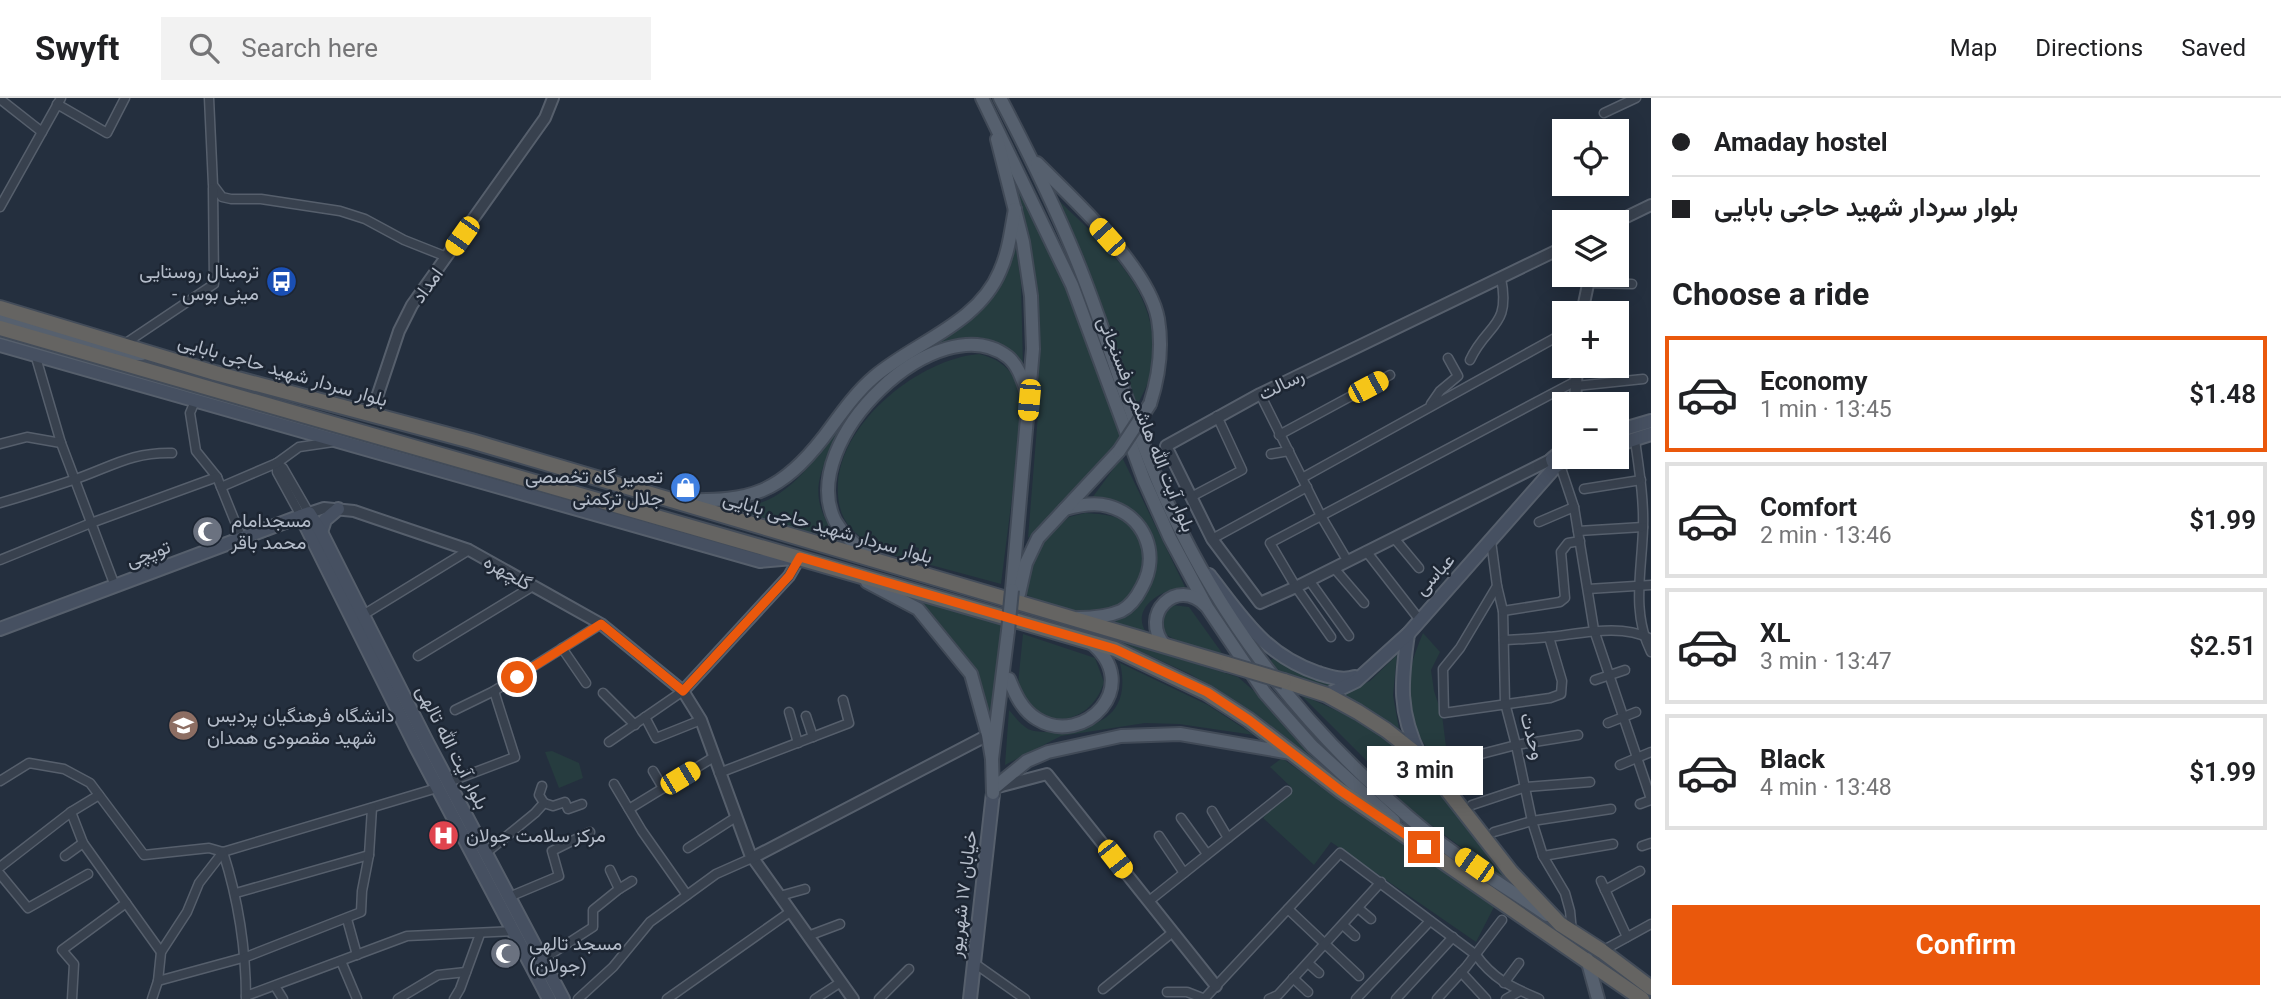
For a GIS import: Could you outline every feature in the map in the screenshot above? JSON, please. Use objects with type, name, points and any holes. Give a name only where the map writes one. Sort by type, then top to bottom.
[{"type":"highway","name":"بلوار سردار شهید حاجی بابایی","points":[[0,308],[157,355],[567,469],[1327,695],[1386,730],[1422,758],[1503,862],[1566,928]]},
{"type":"highway","name":"بلوار سردار شهید حاجی بابایی","points":[[0,328],[559,489],[577,502],[800,557],[1115,649],[1207,692],[1249,720],[1341,791],[1424,847]]},
{"type":"highway","points":[[559,489],[567,469]]},
{"type":"highway","name":"بلوار آیت الله هاشمی رفسنجانی","points":[[1424,847],[1642,999]]},
{"type":"highway","name":"بلوار آیت الله هاشمی رفسنجانی","points":[[1566,928],[1651,988]]},
{"type":"main road","name":"بلوار آیت الله هاشمی رفسنجانی","points":[[982,98],[1072,285],[1144,480],[1170,538],[1207,607],[1265,693],[1312,746],[1356,789],[1424,847]]},
{"type":"main road","name":"بلوار آیت الله هاشمی رفسنجانی","points":[[1000,98],[1030,156],[1084,279],[1156,476],[1218,600],[1278,685],[1357,771],[1431,836],[1566,928]]},
{"type":"main road","points":[[990,115],[1023,242],[1031,296],[1033,349],[1009,679],[994,790]]},
{"type":"main road","points":[[1016,592],[1038,538],[1119,451],[1150,404],[1161,353],[1158,317],[1147,289],[1125,256],[1072,197],[1030,156]]},
{"type":"main road","points":[[664,500],[717,501],[750,496],[780,482],[802,464],[847,405],[873,378],[964,316],[983,297],[999,274],[1008,251],[1015,209]]},
{"type":"main road","points":[[0,317],[128,354],[157,355]]},
{"type":"main road","points":[[0,345],[337,441],[577,502]]},
{"type":"main road","points":[[876,561],[845,536],[834,519],[828,495],[830,472],[840,443],[856,416],[877,391],[907,367],[942,351],[970,345],[989,347],[1008,357],[1018,369],[1029,400]]},
{"type":"main road","points":[[80,367],[85,351]]},
{"type":"main road","points":[[195,401],[202,386]]},
{"type":"main road","points":[[1629,427],[1651,421]]},
{"type":"main road","points":[[1629,442],[1651,435]]},
{"type":"main road","name":"عباسی","points":[[1327,695],[1363,676],[1408,634],[1552,468]]},
{"type":"main road","points":[[1065,509],[1083,504],[1107,505],[1126,513],[1142,530],[1152,554],[1148,576],[1136,599],[1129,605],[1100,618],[1070,618]]},
{"type":"main road","points":[[321,532],[325,520],[338,509]]},
{"type":"main road","name":"بلوار آیت الله تالهی","points":[[305,515],[321,532],[443,785],[486,853],[509,897],[549,999]]},
{"type":"main road","name":"بلوار آیت الله تالهی","points":[[305,515],[519,928],[542,960],[564,999]]},
{"type":"main road","name":"توپچی","points":[[0,628],[305,515]]},
{"type":"main road","points":[[1193,554],[1268,647],[1297,664],[1332,677],[1346,680],[1363,676]]},
{"type":"main road","points":[[842,569],[918,609],[971,674],[988,735],[994,790]]},
{"type":"main road","points":[[1165,646],[1155,629],[1158,610],[1164,603],[1182,595],[1192,596],[1207,607]]},
{"type":"main road","points":[[992,759],[1012,631]]},
{"type":"main road","points":[[1408,634],[1401,693],[1405,720],[1422,758]]},
{"type":"main road","points":[[1009,679],[1016,696],[1037,719],[1075,725],[1088,719],[1100,711],[1108,699],[1112,678],[1107,658],[1090,641]]},
{"type":"main road","points":[[994,790],[1027,761],[1048,752],[1121,736],[1180,734],[1293,753]]},
{"type":"main road","name":"خیابان ۱۷ شهریور","points":[[970,999],[994,790]]},
{"type":"main road","points":[[1587,959],[1598,999]]},
{"type":"street","points":[[0,208],[59,101],[107,133],[125,98]]},
{"type":"street","points":[[123,345],[214,285],[209,98]]},
{"type":"street","name":"امداد","points":[[370,415],[399,331],[408,313],[545,118],[553,98]]},
{"type":"street","points":[[1604,113],[1636,98]]},
{"type":"street","points":[[0,99],[42,132]]},
{"type":"street","points":[[213,185],[222,197],[315,206],[365,219],[404,240],[447,257]]},
{"type":"street","points":[[1629,216],[1651,205]]},
{"type":"street","name":"رسالت","points":[[1296,587],[1260,603],[1212,539],[1166,446],[1260,394],[1552,253]]},
{"type":"street","points":[[1470,360],[1478,344],[1500,320],[1505,297],[1501,278]]},
{"type":"street","points":[[1302,478],[1552,340]]},
{"type":"street","points":[[35,354],[61,443],[115,586]]},
{"type":"street","points":[[1430,407],[1440,391],[1458,376],[1448,358]]},
{"type":"street","points":[[1279,435],[1390,375]]},
{"type":"street","points":[[1576,378],[1576,392]]},
{"type":"street","points":[[1331,638],[1296,587],[1270,542],[1576,384],[1643,379]]},
{"type":"street","points":[[1260,394],[1321,516],[1347,560]]},
{"type":"street","points":[[195,401],[190,413],[196,451],[217,477],[242,539]]},
{"type":"street","points":[[1191,497],[1242,470],[1217,416]]},
{"type":"street","points":[[0,444],[27,438],[61,443]]},
{"type":"street","points":[[1635,440],[1643,527],[1637,585],[1642,635],[1651,652]]},
{"type":"street","points":[[221,486],[277,464],[299,447],[337,441]]},
{"type":"street","points":[[1271,454],[1289,451]]},
{"type":"street","points":[[0,503],[75,480],[124,459],[149,453],[172,453]]},
{"type":"street","points":[[277,464],[277,472],[305,515]]},
{"type":"street","points":[[1296,587],[1347,560],[1552,465]]},
{"type":"street","points":[[1558,469],[1574,507],[1594,630],[1651,799],[1640,804]]},
{"type":"street","points":[[0,560],[217,477]]},
{"type":"street","points":[[1584,489],[1640,480]]},
{"type":"street","points":[[1212,539],[1307,487]]},
{"type":"street","points":[[1539,522],[1574,507]]},
{"type":"street","name":"گلچهره","points":[[305,515],[324,508],[338,509],[375,517],[469,550],[601,624],[683,691],[701,720],[752,858],[853,999]]},
{"type":"street","points":[[1578,531],[1643,527]]},
{"type":"street","points":[[1394,538],[1419,568]]},
{"type":"street","name":"وحدت","points":[[1491,541],[1503,611],[1504,704],[1543,856],[1565,893],[1570,911],[1566,928]]},
{"type":"street","points":[[1503,611],[1560,602],[1565,598],[1561,552],[1568,543],[1580,541]]},
{"type":"street","points":[[363,615],[469,550]]},
{"type":"street","points":[[1366,551],[1419,619]]},
{"type":"street","points":[[609,742],[683,691],[789,576],[800,557]]},
{"type":"street","points":[[1334,568],[1364,603]]},
{"type":"street","points":[[1309,580],[1349,636]]},
{"type":"street","points":[[1588,589],[1651,584]]},
{"type":"street","points":[[418,656],[533,586]]},
{"type":"street","points":[[1497,586],[1460,648],[1443,668],[1444,713],[1550,698],[1561,694],[1562,681],[1549,637]]},
{"type":"street","points":[[455,710],[494,691],[601,624]]},
{"type":"street","points":[[1504,640],[1594,630],[1642,635],[1651,639]]},
{"type":"street","points":[[562,648],[586,682]]},
{"type":"street","points":[[1595,680],[1625,670]]},
{"type":"street","points":[[0,781],[29,763],[64,769],[90,783],[144,855],[209,848],[223,852],[443,785],[515,757],[494,691]]},
{"type":"street","points":[[603,692],[635,725]]},
{"type":"street","points":[[719,773],[849,723],[843,701]]},
{"type":"street","points":[[789,712],[798,743]]},
{"type":"street","points":[[1608,723],[1636,712]]},
{"type":"street","points":[[806,716],[813,737]]},
{"type":"street","points":[[645,717],[656,738],[701,720]]},
{"type":"street","points":[[578,999],[613,967],[650,922],[716,874],[752,858],[988,735]]},
{"type":"street","points":[[1454,761],[1516,745],[1578,735]]},
{"type":"street","points":[[1620,765],[1651,752]]},
{"type":"street","points":[[629,809],[714,757]]},
{"type":"street","points":[[653,771],[663,788]]},
{"type":"street","points":[[994,790],[1047,774],[1216,986]]},
{"type":"street","points":[[1472,805],[1526,787],[1590,782]]},
{"type":"street","points":[[614,784],[687,895]]},
{"type":"street","points":[[542,786],[539,795],[544,803],[553,807],[565,802],[568,809],[583,804]]},
{"type":"street","points":[[1149,901],[1287,792]]},
{"type":"street","points":[[0,867],[71,812],[99,795]]},
{"type":"street","points":[[486,853],[544,803]]},
{"type":"street","points":[[158,981],[246,957],[361,912],[372,808]]},
{"type":"street","points":[[1494,832],[1532,821],[1611,809]]},
{"type":"street","points":[[1212,811],[1228,838]]},
{"type":"street","points":[[71,812],[83,843],[161,952]]},
{"type":"street","points":[[688,848],[736,817]]},
{"type":"street","points":[[1181,818],[1207,854]]},
{"type":"street","points":[[509,897],[559,876],[552,851],[590,832]]},
{"type":"street","points":[[1159,836],[1184,873]]},
{"type":"street","points":[[65,856],[83,843]]},
{"type":"street","points":[[1543,856],[1613,844]]},
{"type":"street","points":[[223,852],[236,892],[246,957],[246,998],[407,936],[480,934],[519,928]]},
{"type":"street","points":[[152,999],[158,981],[161,952],[187,912],[199,883],[223,852]]},
{"type":"street","points":[[1167,992],[1187,992],[1205,999],[1340,853],[1476,955],[1512,989],[1539,999]]},
{"type":"street","points":[[236,892],[369,855]]},
{"type":"street","points":[[610,870],[619,889]]},
{"type":"street","points":[[1605,890],[1640,871]]},
{"type":"street","points":[[0,874],[28,908],[88,874]]},
{"type":"street","points":[[542,960],[593,927],[593,910],[632,881]]},
{"type":"street","points":[[1601,881],[1627,937]]},
{"type":"street","points":[[1277,998],[1381,883]]},
{"type":"street","points":[[780,896],[805,889]]},
{"type":"street","points":[[72,999],[74,964],[62,950],[126,903]]},
{"type":"street","points":[[1358,908],[1371,919]]},
{"type":"street","points":[[1288,909],[1359,976]]},
{"type":"street","points":[[667,999],[790,912]]},
{"type":"street","points":[[347,919],[357,955]]},
{"type":"street","points":[[1437,999],[1476,955],[1502,920]]},
{"type":"street","points":[[1356,999],[1430,921]]},
{"type":"street","points":[[1602,951],[1651,923]]},
{"type":"street","points":[[808,936],[840,924]]},
{"type":"street","points":[[1343,925],[1355,936]]},
{"type":"street","points":[[1103,989],[1173,932]]},
{"type":"street","points":[[454,999],[480,934]]},
{"type":"street","points":[[1396,999],[1452,937]]},
{"type":"street","points":[[341,961],[357,999]]},
{"type":"street","points":[[974,963],[1025,999]]},
{"type":"street","points":[[1308,963],[1319,973]]},
{"type":"street","points":[[1504,983],[1519,963]]},
{"type":"street","points":[[879,999],[909,968]]},
{"type":"street","points":[[402,998],[438,975],[466,972]]},
{"type":"street","points":[[1461,972],[1486,999]]},
{"type":"street","points":[[1293,978],[1308,992]]},
{"type":"street","points":[[815,999],[841,982]]},
{"type":"street","points":[[275,986],[283,999]]},
{"type":"street","points":[[1506,999],[1520,991]]},
{"type":"green space","points":[[1002,141],[1071,286],[1127,436],[1064,507],[1028,538],[1039,402],[1037,295]]},
{"type":"green space","points":[[1052,194],[1110,251],[1140,294],[1149,318],[1153,344],[1151,373],[1136,408]]},
{"type":"green space","points":[[1016,247],[1021,284],[1023,367],[999,345],[976,337],[951,341],[921,351],[970,321],[982,310],[1001,285]]},
{"type":"green space","points":[[979,354],[998,361],[1011,373],[1019,390],[1023,410],[1001,584],[916,561],[919,548],[909,545],[904,559],[875,546],[862,538],[846,522],[838,500],[838,482],[843,459],[869,416],[910,380],[933,367],[956,358]]},
{"type":"green space","points":[[842,424],[822,472],[819,498],[822,512],[842,544],[720,509],[753,505],[780,493],[804,472]]},
{"type":"green space","points":[[1122,457],[1186,589],[1159,595],[1151,601],[1142,615],[1146,632],[1110,621],[1133,608],[1148,591],[1155,571],[1156,550],[1149,531],[1136,515],[1117,503],[1092,498]]},
{"type":"green space","points":[[1085,513],[1113,517],[1131,527],[1143,545],[1145,566],[1138,587],[1126,601],[1103,612],[1079,614],[1059,610],[1025,594],[1037,547],[1069,517]]},
{"type":"green space","points":[[833,568],[1009,619],[995,744],[974,679],[954,643],[927,615]]},
{"type":"green space","points":[[1173,605],[1189,607],[1222,653],[1183,644],[1163,633],[1161,619]]},
{"type":"green space","points":[[1423,633],[1440,652],[1431,670],[1442,715],[1450,778],[1423,742],[1409,710],[1409,676]]},
{"type":"green space","points":[[1023,634],[1095,658],[1104,682],[1100,693],[1085,710],[1066,719],[1055,719],[1033,710],[1017,694]]},
{"type":"green space","points":[[1108,637],[1238,677],[1263,699],[1319,760],[1373,812],[1226,696],[1190,674]]},
{"type":"green space","points":[[1397,655],[1393,695],[1399,729],[1339,695],[1370,681]]},
{"type":"green space","points":[[1276,658],[1291,668],[1337,685],[1323,689],[1282,676],[1268,661]]},
{"type":"green space","points":[[1120,663],[1208,705],[1254,735],[1179,724],[1145,723],[1061,736],[1005,765],[1009,710],[1025,727],[1035,731],[1075,729],[1101,721],[1117,705],[1121,693]]},
{"type":"green space","points":[[1300,694],[1369,728],[1408,758],[1457,811],[1516,888],[1400,802],[1395,780],[1380,774]]},
{"type":"green space","points":[[552,751],[579,763],[583,778],[559,788],[545,752]]},
{"type":"green space","points":[[1282,758],[1495,905],[1476,942],[1331,842],[1314,865],[1263,818],[1292,788],[1270,767]]},
{"type":"place","name":"ترمینال روستایی - مینی بوس","points":[[282,282]]},
{"type":"place","name":"تعمیر گاه تخصصی جلال ترکمنی","points":[[686,487]]},
{"type":"place","name":"مسجدامام محمد باقر","points":[[208,531]]},
{"type":"place","name":"دانشگاه فرهنگیان پردیس شهید مقصودی همدان","points":[[184,726]]},
{"type":"place","name":"مرکز سلامت جولان","points":[[443,835]]},
{"type":"place","name":"مسجد تالهی (جولان)","points":[[506,954]]},
{"type":"route","points":[[517,677],[601,624],[683,691],[789,576],[800,557],[1115,649],[1157,667],[1207,692],[1249,720],[1341,791],[1424,847]]}]
